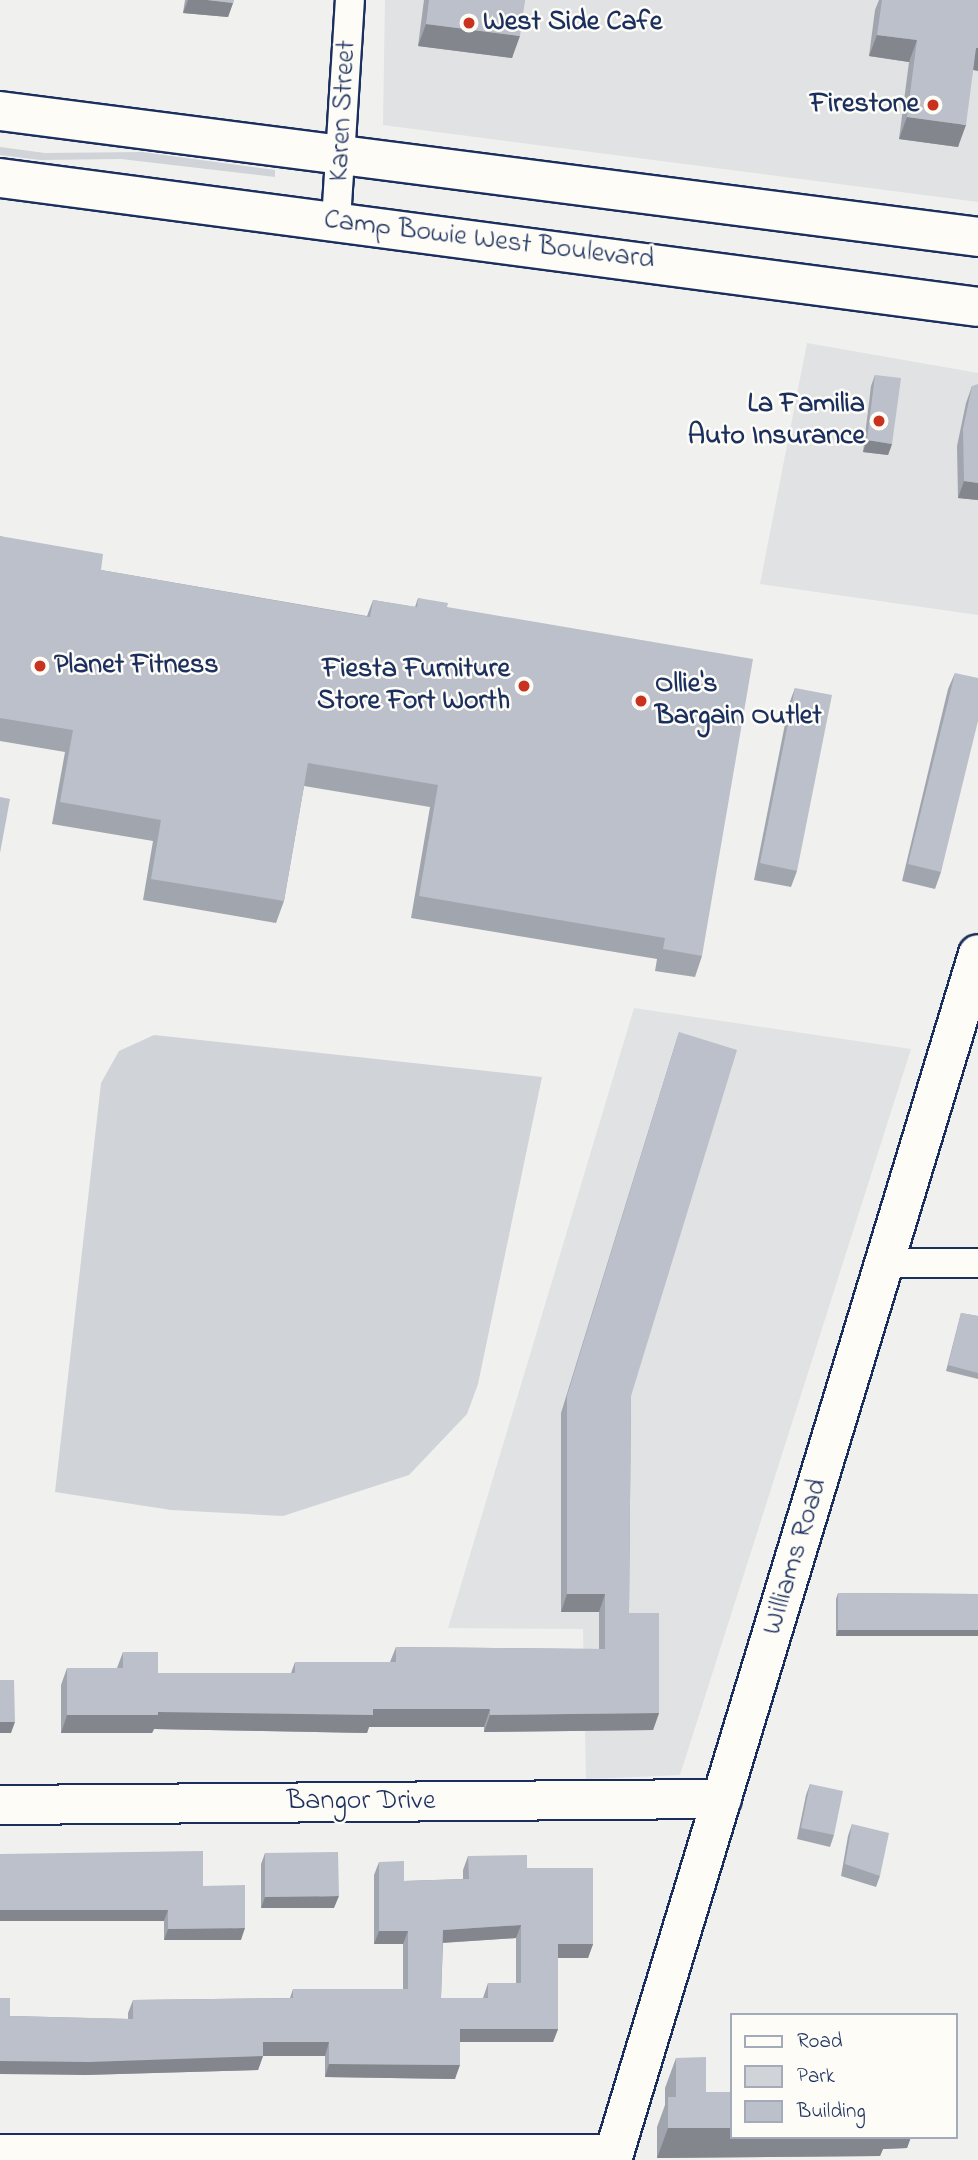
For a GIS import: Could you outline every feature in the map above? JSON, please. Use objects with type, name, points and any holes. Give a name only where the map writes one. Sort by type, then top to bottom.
[{"type":"main road","points":[[0,111],[978,237]]},
{"type":"main road","name":"Camp Bowie West Boulevard","points":[[0,178],[978,307]]},
{"type":"main road","name":"Williams Road","points":[[614,2154],[978,954]]},
{"type":"main road","name":"Bangor Drive","points":[[0,1805],[722,1799]]},
{"type":"street","name":"Karen Street","points":[[336,221],[343,155],[350,0]]},
{"type":"street","points":[[886,1263],[978,1263]]},
{"type":"street","points":[[0,2149],[614,2154]]},
{"type":"shaded area","points":[[385,0],[978,0],[978,202],[383,125]]},
{"type":"shaded area","points":[[807,343],[978,373],[978,615],[760,584]]},
{"type":"shaded area","points":[[634,1008],[911,1049],[680,1775],[586,1779],[583,1629],[448,1628]]},
{"type":"green space","points":[[0,147],[45,153],[142,152],[275,170],[275,177],[121,159],[40,160],[0,155]]},
{"type":"green space","points":[[154,1035],[542,1077],[478,1384],[467,1414],[409,1475],[283,1516],[171,1510],[55,1492],[101,1083],[119,1051]]},
{"type":"building","points":[[207,0],[234,0],[233,3]]},
{"type":"building","points":[[429,0],[525,0],[520,36],[426,24]]},
{"type":"building","name":"Firestone","points":[[882,0],[978,0],[978,48],[966,125],[907,117],[917,40],[877,35]]},
{"type":"building","name":"La Familia Auto Insurance","points":[[875,375],[901,378],[892,444],[867,440]]},
{"type":"building","points":[[978,384],[978,483],[964,481],[963,429],[972,386]]},
{"type":"building","points":[[0,536],[103,554],[101,570],[370,617],[373,600],[417,607],[418,598],[448,603],[447,607],[753,659],[702,956],[663,949],[665,938],[419,896],[438,785],[308,763],[284,901],[151,879],[161,820],[60,802],[73,730],[0,718]]},
{"type":"building","points":[[955,673],[978,678],[978,721],[941,872],[908,864]]},
{"type":"building","points":[[795,688],[832,695],[797,871],[760,863]]},
{"type":"building","points":[[0,797],[10,799],[0,853]]},
{"type":"building","points":[[679,1032],[737,1050],[631,1396],[629,1613],[659,1613],[659,1713],[490,1715],[490,1709],[373,1709],[373,1715],[158,1712],[158,1715],[67,1715],[67,1668],[123,1668],[123,1652],[158,1652],[158,1673],[295,1673],[295,1662],[396,1662],[396,1647],[605,1649],[605,1594],[567,1594],[567,1396]]},
{"type":"building","points":[[961,1313],[978,1316],[978,1373],[948,1365]]},
{"type":"building","points":[[838,1593],[978,1594],[978,1630],[838,1630]]},
{"type":"building","points":[[0,1680],[14,1680],[15,1722],[0,1722]]},
{"type":"building","points":[[810,1784],[843,1791],[834,1835],[801,1828]]},
{"type":"building","points":[[852,1824],[889,1833],[880,1876],[845,1864]]},
{"type":"building","points":[[203,1851],[203,1886],[245,1885],[245,1928],[168,1929],[168,1910],[0,1910],[0,1854]]},
{"type":"building","points":[[338,1852],[339,1896],[265,1897],[265,1853]]},
{"type":"building","points":[[527,1855],[527,1868],[593,1868],[593,1944],[558,1944],[558,2029],[460,2029],[460,2065],[329,2064],[329,2042],[263,2042],[263,2056],[89,2062],[0,2061],[0,1998],[10,1998],[10,2016],[133,2019],[133,2000],[293,1998],[293,1989],[408,1989],[408,1931],[379,1931],[379,1862],[404,1861],[404,1881],[469,1879],[468,1856]],"holes":[[[521,1925],[521,1983],[488,1983],[488,1998],[441,1998],[443,1930]]]},
{"type":"building","points":[[706,2057],[706,2092],[730,2092],[730,2128],[668,2128],[668,2097],[676,2097],[676,2058]]},
{"type":"place","name":"West Side Cafe","points":[[469,23]]},
{"type":"place","name":"Firestone","points":[[933,105]]},
{"type":"place","name":"La Familia Auto Insurance","points":[[879,421]]},
{"type":"place","name":"Planet Fitness","points":[[40,666]]},
{"type":"place","name":"Fiesta Furniture Store Fort Worth","points":[[524,686]]},
{"type":"place","name":"Ollie's Bargain Outlet","points":[[641,701]]}]
